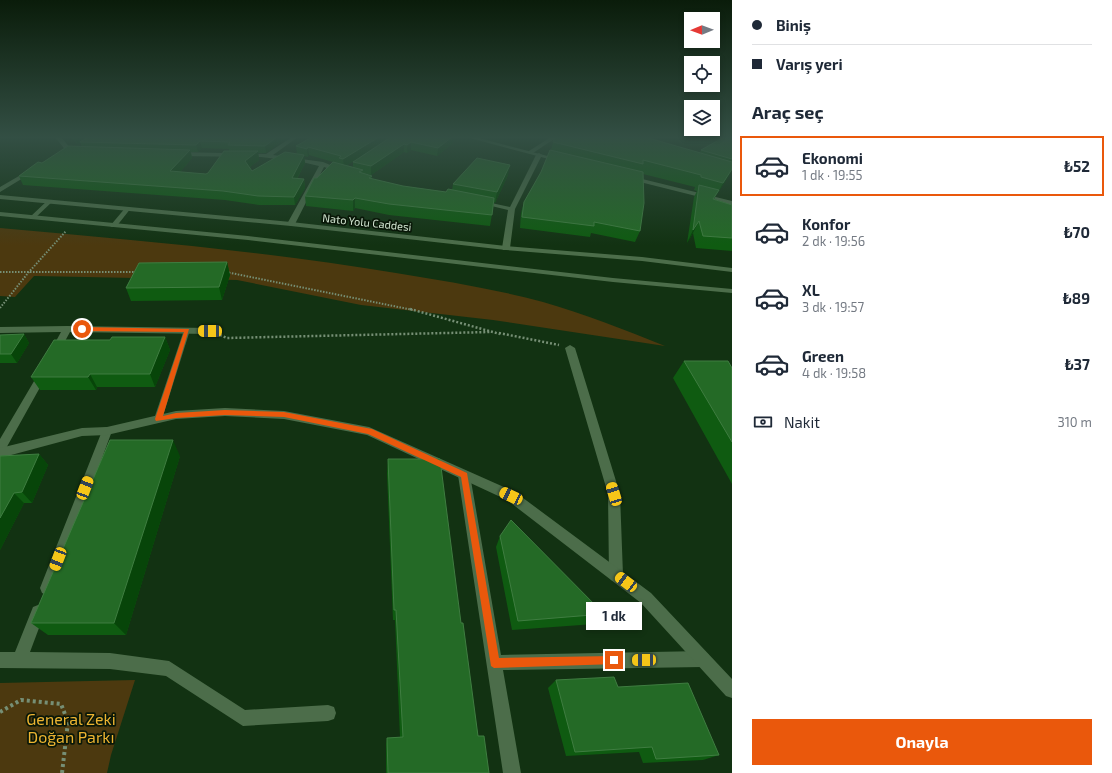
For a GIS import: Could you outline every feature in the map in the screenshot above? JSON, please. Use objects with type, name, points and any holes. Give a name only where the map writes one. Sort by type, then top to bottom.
[{"type":"street","points":[[0,190],[29,173]]},
{"type":"street","points":[[291,224],[318,173]]},
{"type":"street","points":[[506,248],[512,209],[530,173]]},
{"type":"street","points":[[624,176],[732,203]]},
{"type":"street","name":"Nato Yolu Caddesi","points":[[0,197],[291,224],[506,248],[642,259],[732,270]]},
{"type":"street","points":[[32,218],[50,201]]},
{"type":"street","points":[[475,202],[512,209]]},
{"type":"street","points":[[114,226],[128,208]]},
{"type":"street","points":[[0,214],[256,239],[613,280],[732,291]]},
{"type":"street","points":[[0,449],[67,329]]},
{"type":"street","points":[[0,330],[67,329],[210,331]]},
{"type":"street","points":[[570,348],[614,494],[616,574]]},
{"type":"street","points":[[0,452],[82,432],[107,431],[176,415],[225,412],[284,415],[369,431],[511,496],[646,598],[732,690]]},
{"type":"street","points":[[20,658],[107,431]]},
{"type":"street","points":[[464,475],[512,773]]},
{"type":"street","points":[[0,660],[20,658],[110,661],[169,669],[243,718],[328,713]]},
{"type":"street","points":[[494,663],[703,659]]},
{"type":"lane","points":[[158,419],[187,330]]},
{"type":"path","points":[[0,308],[28,273],[74,222]]},
{"type":"path","points":[[0,272],[139,272]]},
{"type":"path","points":[[220,272],[247,275],[404,306],[500,334]]},
{"type":"path","points":[[210,331],[227,338],[482,332],[542,340],[570,348]]},
{"type":"path","points":[[0,712],[21,700],[61,704],[68,722],[62,773]]},
{"type":"green space","points":[[0,228],[248,252],[347,265],[451,282],[543,302],[590,317],[665,346],[493,320],[361,305],[237,280],[34,276],[15,297],[0,296]]},
{"type":"green space","name":"General Zeki Doğan Parkı","points":[[135,680],[111,755],[107,773],[0,773],[0,683]]},
{"type":"building","points":[[23,173],[295,173],[292,178],[304,179],[294,197],[258,196],[223,191],[19,176]]},
{"type":"building","points":[[322,173],[362,173],[372,176],[369,178],[403,186],[446,192],[448,189],[494,198],[492,215],[389,204],[355,198],[353,200],[305,196],[314,178],[317,178]]},
{"type":"building","points":[[463,173],[506,173],[497,192],[453,184]]},
{"type":"building","points":[[540,173],[643,173],[644,203],[640,231],[594,222],[594,226],[522,217],[524,202]]},
{"type":"building","points":[[694,173],[729,173],[723,183],[701,177],[701,175]]},
{"type":"building","points":[[699,185],[719,190],[713,199],[732,205],[732,238],[703,236],[699,221],[693,230]]},
{"type":"building","points":[[227,262],[219,287],[126,288],[139,263]]},
{"type":"building","points":[[24,334],[11,354],[0,354],[0,335]]},
{"type":"building","points":[[112,337],[165,337],[150,374],[90,374],[88,377],[31,377],[54,340],[110,340]]},
{"type":"building","points":[[684,361],[728,361],[732,368],[732,442]]},
{"type":"building","points":[[110,440],[173,440],[114,623],[31,623]]},
{"type":"building","points":[[39,454],[22,492],[14,493],[0,518],[0,456]]},
{"type":"building","points":[[388,459],[440,459],[461,623],[463,623],[478,736],[484,736],[489,773],[388,773],[387,738],[403,737],[396,610],[394,610]]},
{"type":"building","points":[[511,520],[604,614],[518,621],[500,536]]},
{"type":"building","points":[[614,677],[618,687],[688,683],[719,755],[656,759],[652,747],[575,752],[556,680]]},
{"type":"route","points":[[82,329],[187,330],[158,419],[176,415],[225,412],[284,415],[369,431],[464,475],[494,663],[614,660]]}]
